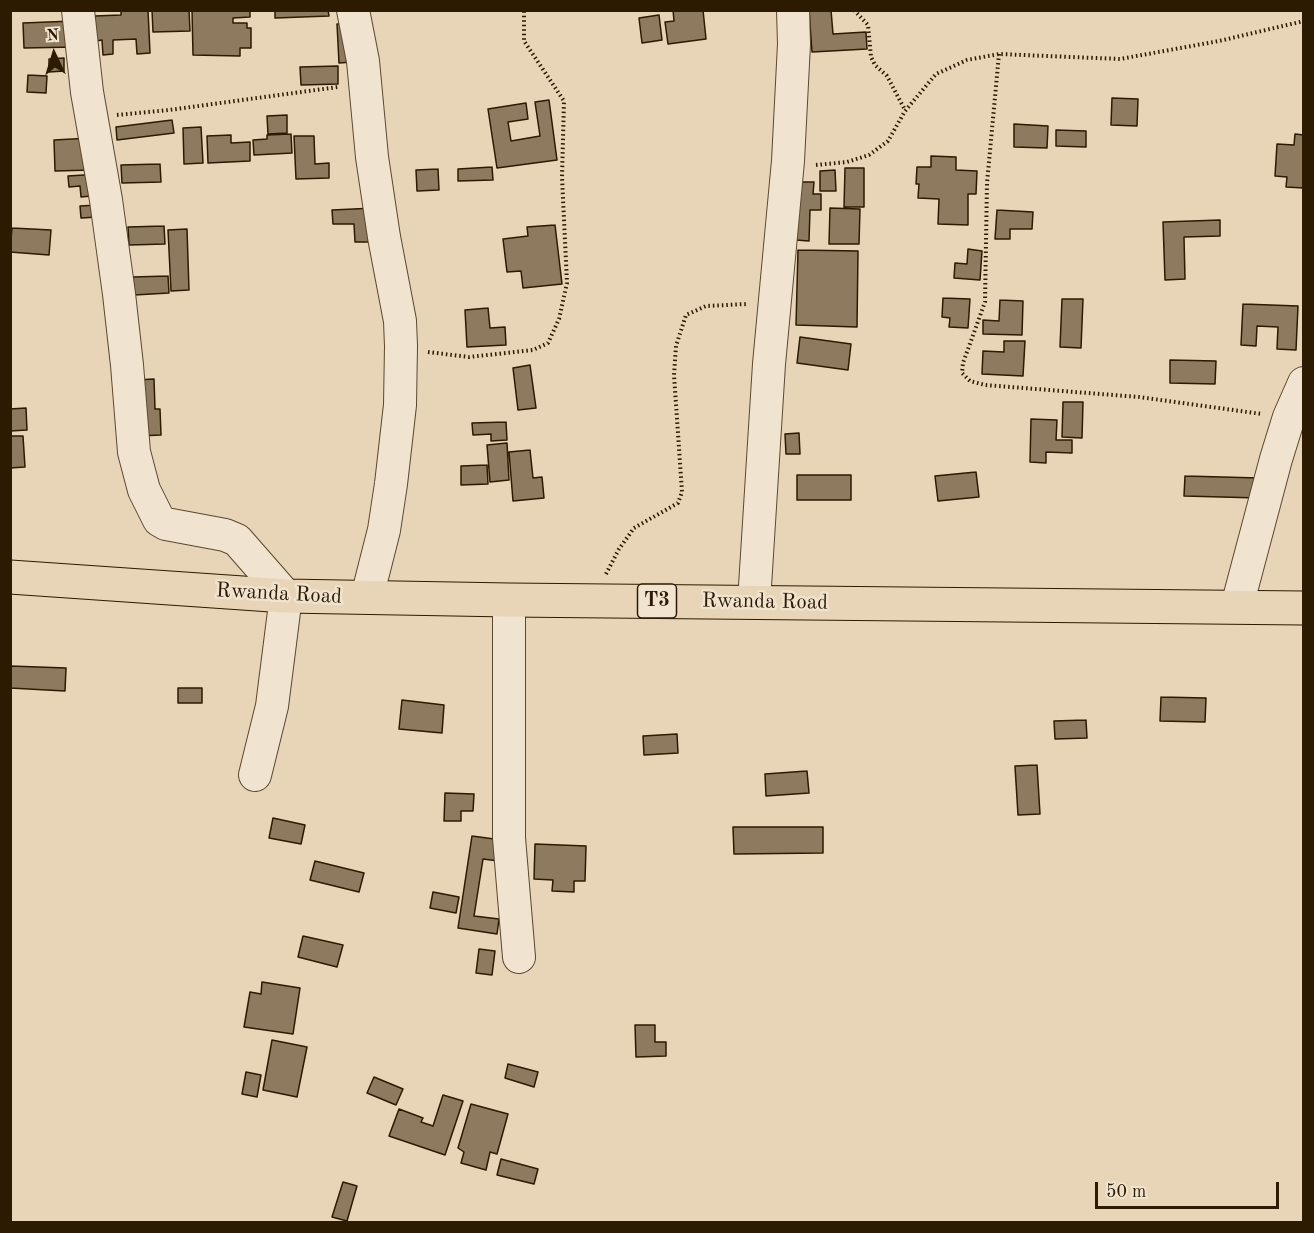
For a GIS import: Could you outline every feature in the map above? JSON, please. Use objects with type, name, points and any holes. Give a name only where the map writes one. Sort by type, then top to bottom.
[{"type":"highway","name":"Rwanda Road","points":[[10,577],[286,596],[1304,608]]},
{"type":"street","points":[[78,10],[87,92],[106,201],[120,306],[134,452],[144,490],[159,520],[166,524],[225,535],[237,540],[286,596],[272,706],[255,775]]},
{"type":"street","points":[[353,10],[363,61],[372,158],[400,321],[401,346],[400,405],[391,484],[384,530],[367,597]]},
{"type":"street","points":[[754,602],[769,364],[788,160],[794,44],[793,10]]},
{"type":"street","points":[[1237,606],[1276,459],[1289,417],[1304,383]]},
{"type":"street","points":[[509,600],[509,838],[519,957]]},
{"type":"path","points":[[401,346],[469,357],[533,350],[548,343],[559,319],[567,283],[561,177],[564,101],[524,41],[524,10]]},
{"type":"path","points":[[854,10],[868,25],[872,47],[871,57],[875,65],[887,76],[905,111]]},
{"type":"path","points":[[788,160],[819,165],[848,162],[869,155],[888,141],[905,111],[936,74],[967,60],[999,54],[1120,60],[1219,41],[1304,21]]},
{"type":"path","points":[[999,54],[987,183],[985,302],[963,363],[962,373],[970,381],[986,385],[1139,397],[1289,417]]},
{"type":"path","points":[[92,117],[169,110],[365,83]]},
{"type":"path","points":[[592,601],[619,549],[634,528],[678,502],[682,492],[674,375],[676,346],[686,315],[706,306],[775,301]]},
{"type":"building","points":[[121,10],[148,10],[150,53],[137,54],[136,39],[113,40],[113,54],[103,55],[102,40],[96,41],[95,16],[121,15]]},
{"type":"building","points":[[152,10],[189,10],[190,31],[153,32]]},
{"type":"building","points":[[192,10],[250,10],[250,17],[233,18],[233,23],[247,23],[247,28],[251,28],[251,48],[240,48],[240,56],[193,55]]},
{"type":"building","points":[[275,10],[328,10],[329,16],[275,18]]},
{"type":"building","points":[[673,10],[703,10],[706,39],[668,44],[665,22],[674,21]]},
{"type":"building","points":[[809,10],[831,10],[833,34],[866,32],[867,49],[812,52]]},
{"type":"building","points":[[659,15],[662,40],[642,43],[639,18]]},
{"type":"building","points":[[74,21],[75,47],[24,48],[23,23]]},
{"type":"building","points":[[337,24],[351,24],[352,62],[339,63]]},
{"type":"building","points":[[64,58],[64,71],[49,72],[49,59]]},
{"type":"building","points":[[338,66],[338,84],[301,85],[300,67]]},
{"type":"building","points":[[28,75],[47,76],[46,93],[27,92]]},
{"type":"building","points":[[1112,98],[1138,99],[1137,126],[1111,125]]},
{"type":"building","points":[[549,100],[557,160],[497,168],[488,109],[526,103],[528,119],[508,122],[511,141],[540,136],[535,102]]},
{"type":"building","points":[[287,115],[287,133],[268,134],[267,116]]},
{"type":"building","points":[[172,120],[174,133],[117,140],[116,127]]},
{"type":"building","points":[[1014,124],[1048,126],[1047,148],[1014,147]]},
{"type":"building","points":[[201,127],[203,163],[184,164],[183,128]]},
{"type":"building","points":[[1056,130],[1086,131],[1086,147],[1056,146]]},
{"type":"building","points":[[291,134],[292,153],[254,155],[253,140],[267,139],[267,135]]},
{"type":"building","points":[[1295,134],[1304,135],[1304,188],[1286,187],[1287,177],[1275,176],[1277,144],[1294,145]]},
{"type":"building","points":[[231,135],[231,143],[250,142],[250,161],[208,163],[207,136]]},
{"type":"building","points":[[294,136],[314,136],[315,164],[329,163],[329,178],[296,179]]},
{"type":"building","points":[[91,138],[92,170],[55,171],[54,140]]},
{"type":"building","points":[[931,156],[956,157],[956,170],[977,171],[976,194],[968,194],[968,225],[938,224],[939,199],[918,198],[917,167],[931,167]]},
{"type":"building","points":[[160,164],[161,182],[122,183],[121,165]]},
{"type":"building","points":[[492,167],[493,180],[458,181],[458,169]]},
{"type":"building","points":[[845,168],[864,168],[864,207],[844,207]]},
{"type":"building","points":[[438,169],[439,190],[417,191],[416,170]]},
{"type":"building","points":[[835,170],[836,191],[820,191],[820,171]]},
{"type":"building","points":[[100,174],[91,196],[81,197],[80,186],[69,187],[68,176]]},
{"type":"building","points":[[797,182],[814,182],[813,194],[821,194],[821,210],[810,210],[809,241],[796,240]]},
{"type":"building","points":[[98,205],[98,217],[81,218],[80,206]]},
{"type":"building","points":[[375,208],[376,242],[355,242],[354,224],[333,224],[332,210]]},
{"type":"building","points":[[830,208],[860,209],[859,244],[829,244]]},
{"type":"building","points":[[997,210],[1033,212],[1032,229],[1010,229],[1010,239],[995,239]]},
{"type":"building","points":[[1220,220],[1220,236],[1184,237],[1185,279],[1165,280],[1163,222]]},
{"type":"building","points":[[555,225],[562,284],[523,288],[521,271],[507,272],[503,239],[528,236],[527,227]]},
{"type":"building","points":[[164,226],[165,244],[129,245],[128,227]]},
{"type":"building","points":[[12,228],[51,230],[49,255],[10,252]]},
{"type":"building","points":[[187,229],[189,290],[171,291],[168,230]]},
{"type":"building","points":[[968,249],[982,251],[980,280],[954,278],[955,263],[967,264]]},
{"type":"building","points":[[798,250],[858,251],[857,327],[796,325]]},
{"type":"building","points":[[168,276],[169,293],[134,295],[133,277]]},
{"type":"building","points":[[943,298],[970,299],[968,328],[949,327],[950,318],[942,317]]},
{"type":"building","points":[[1062,299],[1083,299],[1081,348],[1060,347]]},
{"type":"building","points":[[1000,300],[1023,301],[1022,335],[983,334],[983,320],[999,321]]},
{"type":"building","points":[[1243,304],[1298,306],[1296,350],[1277,349],[1278,327],[1257,326],[1256,346],[1241,345]]},
{"type":"building","points":[[488,308],[490,328],[505,327],[506,345],[467,347],[465,310]]},
{"type":"building","points":[[800,337],[851,344],[848,370],[797,363]]},
{"type":"building","points":[[1004,341],[1025,341],[1023,376],[982,374],[983,351],[1004,352]]},
{"type":"building","points":[[1170,360],[1216,361],[1215,384],[1170,383]]},
{"type":"building","points":[[530,365],[536,408],[518,410],[513,368]]},
{"type":"building","points":[[154,379],[155,409],[160,409],[161,435],[138,436],[136,380]]},
{"type":"building","points":[[1063,402],[1083,402],[1082,438],[1062,437]]},
{"type":"building","points":[[26,408],[27,430],[10,431],[10,409]]},
{"type":"building","points":[[1031,419],[1057,420],[1056,440],[1072,440],[1072,453],[1046,452],[1046,463],[1030,462]]},
{"type":"building","points":[[506,422],[507,440],[491,441],[491,434],[473,435],[472,423]]},
{"type":"building","points":[[799,433],[800,454],[786,454],[785,434]]},
{"type":"building","points":[[10,436],[23,436],[25,467],[10,468]]},
{"type":"building","points":[[507,443],[509,480],[490,482],[487,445]]},
{"type":"building","points":[[530,450],[533,478],[542,477],[544,498],[513,501],[509,452]]},
{"type":"building","points":[[487,465],[488,484],[461,485],[461,466]]},
{"type":"building","points":[[976,472],[979,497],[938,501],[935,476]]},
{"type":"building","points":[[797,475],[851,475],[851,500],[797,500]]},
{"type":"building","points":[[1185,476],[1259,478],[1259,498],[1184,496]]},
{"type":"building","points":[[10,666],[66,668],[65,691],[10,688]]},
{"type":"building","points":[[178,688],[202,688],[202,703],[178,703]]},
{"type":"building","points":[[1161,697],[1206,698],[1205,722],[1160,721]]},
{"type":"building","points":[[402,700],[444,705],[442,733],[399,729]]},
{"type":"building","points":[[1086,720],[1087,738],[1055,739],[1054,721]]},
{"type":"building","points":[[677,734],[678,753],[644,755],[643,736]]},
{"type":"building","points":[[1037,765],[1040,814],[1018,815],[1015,766]]},
{"type":"building","points":[[807,771],[809,793],[766,796],[765,774]]},
{"type":"building","points":[[445,793],[474,794],[473,811],[461,811],[461,821],[444,821]]},
{"type":"building","points":[[273,818],[305,825],[301,844],[269,838]]},
{"type":"building","points":[[733,827],[823,827],[823,853],[734,854]]},
{"type":"building","points":[[472,836],[509,841],[506,862],[483,859],[474,916],[499,919],[497,934],[458,928]]},
{"type":"building","points":[[535,844],[586,846],[585,881],[574,881],[574,892],[552,891],[553,880],[534,879]]},
{"type":"building","points":[[315,861],[364,873],[359,892],[310,880]]},
{"type":"building","points":[[433,892],[459,897],[456,913],[430,908]]},
{"type":"building","points":[[303,936],[343,945],[337,967],[298,957]]},
{"type":"building","points":[[479,949],[495,951],[492,975],[476,973]]},
{"type":"building","points":[[262,982],[300,988],[293,1034],[244,1027],[250,992],[261,994]]},
{"type":"building","points":[[635,1025],[655,1025],[655,1042],[666,1042],[666,1056],[636,1057]]},
{"type":"building","points":[[272,1040],[307,1047],[297,1097],[263,1090]]},
{"type":"building","points":[[508,1064],[538,1072],[534,1087],[505,1078]]},
{"type":"building","points":[[246,1072],[261,1075],[257,1097],[242,1094]]},
{"type":"building","points":[[374,1077],[403,1089],[396,1105],[367,1093]]},
{"type":"building","points":[[443,1095],[463,1101],[445,1155],[389,1136],[399,1109],[423,1118],[421,1122],[433,1126]]},
{"type":"building","points":[[471,1104],[508,1114],[497,1154],[490,1152],[486,1170],[461,1163],[464,1152],[458,1148]]},
{"type":"building","points":[[501,1159],[538,1169],[534,1184],[497,1175]]},
{"type":"building","points":[[343,1182],[357,1186],[347,1221],[332,1217]]}]
